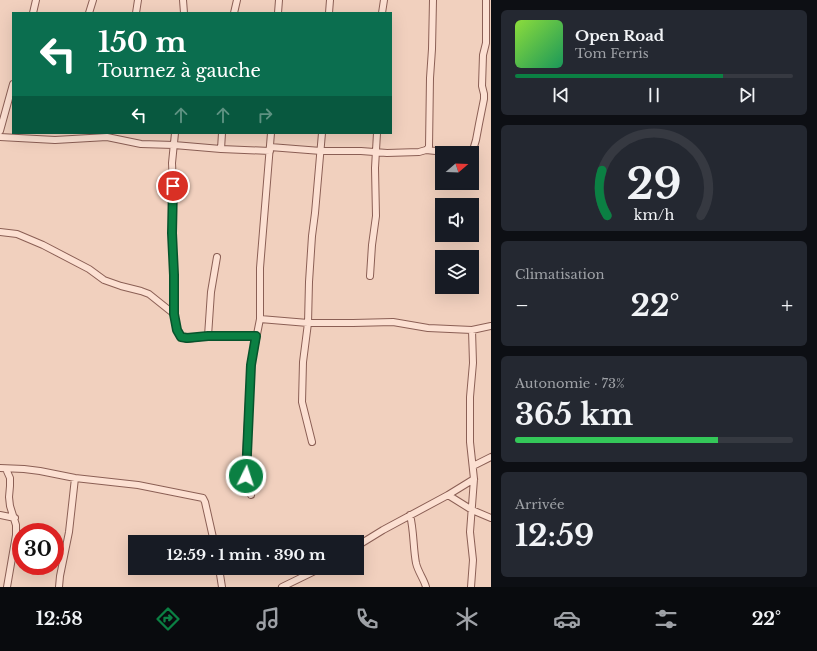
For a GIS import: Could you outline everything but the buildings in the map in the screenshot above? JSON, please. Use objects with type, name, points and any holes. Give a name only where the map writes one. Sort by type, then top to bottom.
[{"type":"street","points":[[33,12],[36,0]]},
{"type":"street","points":[[89,12],[92,0]]},
{"type":"street","points":[[136,12],[138,0]]},
{"type":"street","points":[[183,0],[184,12]]},
{"type":"street","points":[[234,12],[237,0]]},
{"type":"street","points":[[278,12],[279,0]]},
{"type":"street","points":[[330,0],[330,12]]},
{"type":"street","points":[[382,12],[384,0]]},
{"type":"street","points":[[426,150],[429,147],[433,0]]},
{"type":"street","points":[[474,146],[484,99],[482,86],[483,55],[486,42],[486,0]]},
{"type":"street","points":[[0,131],[12,88]]},
{"type":"street","points":[[55,140],[57,134]]},
{"type":"street","points":[[175,134],[172,163],[172,233],[174,314],[177,330],[181,337],[187,338],[208,336],[256,336]]},
{"type":"street","points":[[221,149],[222,134]]},
{"type":"street","points":[[251,495],[246,476],[251,365],[260,319],[260,268],[271,134]]},
{"type":"street","points":[[312,442],[302,402],[303,362],[308,323],[312,236],[322,134]]},
{"type":"street","points":[[370,276],[376,216],[375,175],[377,134]]},
{"type":"street","points":[[0,137],[55,140],[108,135],[141,144],[221,149],[387,153],[419,152],[426,150],[435,151]]},
{"type":"street","points":[[0,232],[17,234],[43,245],[89,269],[104,280],[142,291],[156,299],[174,314]]},
{"type":"street","points":[[208,336],[211,292],[217,257]]},
{"type":"street","points":[[260,319],[308,323],[393,322],[428,328],[472,330],[491,326]]},
{"type":"street","points":[[471,587],[473,560],[470,532],[474,479],[470,442],[470,397],[473,363],[472,330]]},
{"type":"street","points":[[473,466],[491,457]]},
{"type":"street","points":[[3,469],[24,469],[75,478],[138,485],[203,498],[212,535]]},
{"type":"street","points":[[3,469],[10,478],[10,506],[16,525],[16,535],[7,587]]},
{"type":"street","points":[[59,587],[69,532],[75,478]]},
{"type":"street","points":[[364,542],[474,479]]},
{"type":"street","points":[[448,495],[472,510],[491,518]]},
{"type":"street","points":[[0,515],[15,518]]},
{"type":"street","points":[[410,515],[413,526],[416,562],[426,587]]},
{"type":"street","points":[[220,575],[222,587]]},
{"type":"street","points":[[282,587],[307,575]]},
{"type":"route","points":[[173,186],[172,233],[174,314],[177,330],[181,337],[187,338],[208,336],[256,336],[251,365],[246,476]]}]
